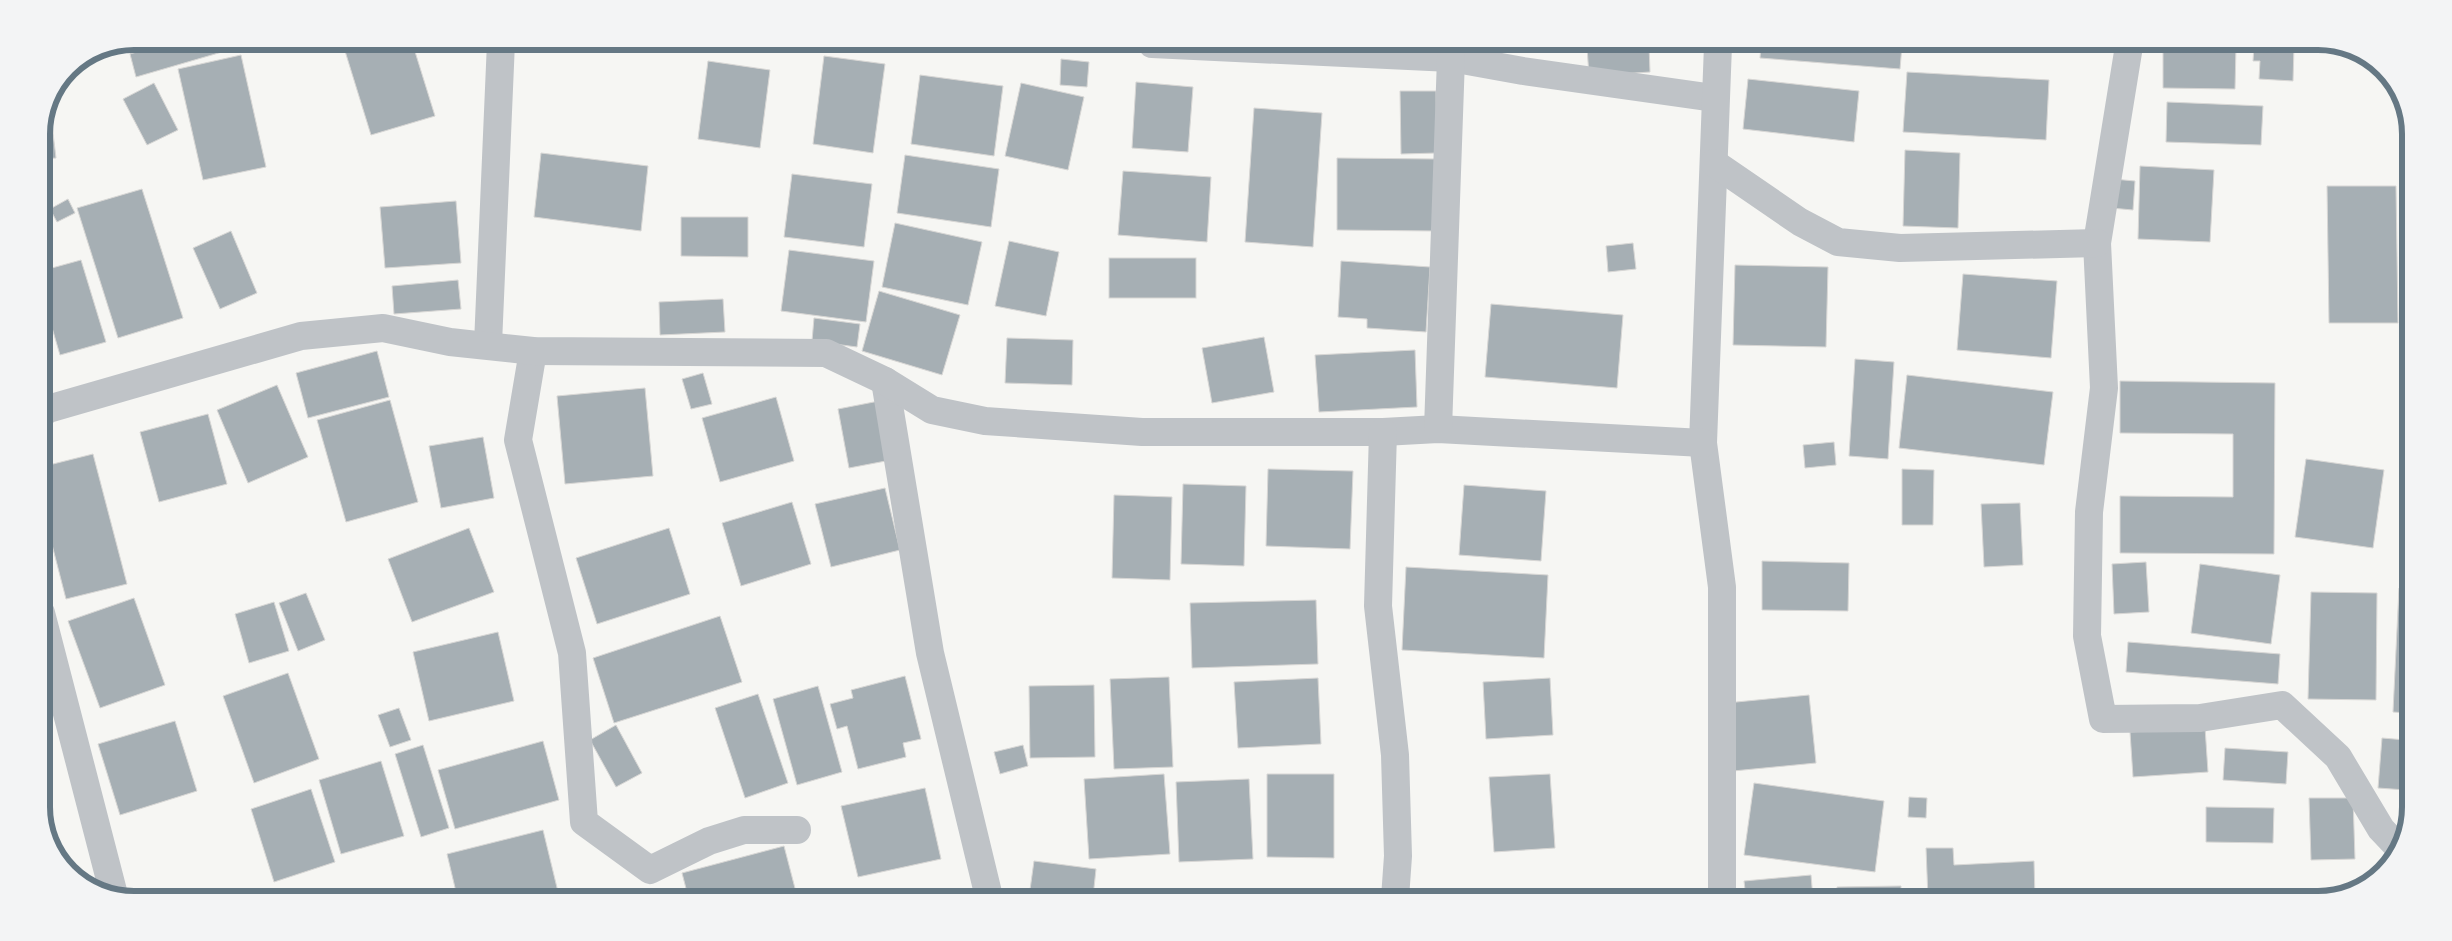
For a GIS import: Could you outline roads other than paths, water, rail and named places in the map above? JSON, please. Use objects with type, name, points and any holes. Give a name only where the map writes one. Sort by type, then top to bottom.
[{"type":"street","points":[[488,344],[501,50]]},
{"type":"street","points":[[1280,50],[1451,58],[1523,71],[1714,98]]},
{"type":"street","points":[[1718,50],[1714,98],[1714,163],[1704,443],[1722,587],[1722,891]]},
{"type":"street","points":[[2128,50],[2097,243],[2104,388],[2088,512],[2087,636],[2103,719],[2200,718],[2282,705],[2338,757],[2380,829],[2394,843]]},
{"type":"street","points":[[1438,429],[1451,58]]},
{"type":"street","points":[[1714,163],[1800,222],[1838,242],[1900,248],[2097,243]]},
{"type":"street","points":[[50,409],[301,336],[383,328],[450,342],[488,344],[533,351],[826,353],[884,381],[932,410],[985,421],[1142,432],[1383,432],[1438,429],[1704,443]]},
{"type":"street","points":[[533,351],[518,440],[572,653],[584,822],[650,870],[709,841],[744,830],[797,830]]},
{"type":"street","points":[[884,381],[930,653],[988,891]]},
{"type":"street","points":[[1383,432],[1378,606],[1395,755],[1398,856],[1396,891]]},
{"type":"street","points":[[50,644],[112,888]]}]
